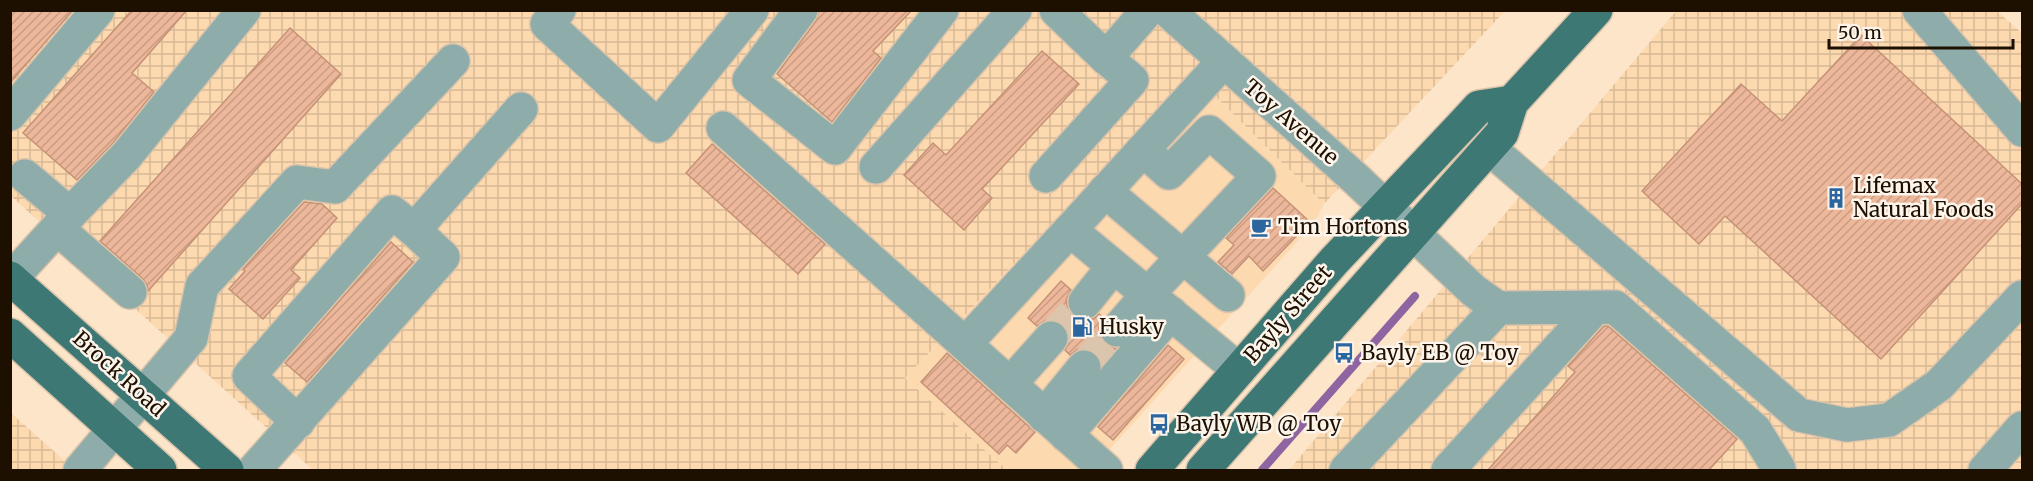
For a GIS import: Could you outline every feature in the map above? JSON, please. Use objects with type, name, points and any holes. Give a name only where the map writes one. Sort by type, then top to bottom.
[{"type":"main road","name":"Bayly Street","points":[[1203,471],[1502,133],[1512,102],[1596,10]]},
{"type":"main road","name":"Bayly Street","points":[[1152,471],[1384,206],[1479,107],[1512,102]]},
{"type":"main road","name":"Brock Road","points":[[11,279],[226,471]]},
{"type":"main road","name":"Brock Road","points":[[10,335],[159,471]]},
{"type":"street","points":[[10,114],[98,10]]},
{"type":"street","points":[[11,279],[127,155],[244,10]]},
{"type":"street","points":[[544,15],[658,126],[752,10]]},
{"type":"street","points":[[801,10],[749,80],[835,148],[942,10]]},
{"type":"street","points":[[876,166],[1016,10]]},
{"type":"street","points":[[1046,176],[1132,80],[1056,10]]},
{"type":"street","points":[[1106,58],[1148,10]]},
{"type":"street","name":"Toy Avenue","points":[[1167,10],[1384,206],[1474,291],[1498,308]]},
{"type":"street","points":[[1919,10],[2022,130]]},
{"type":"street","points":[[80,471],[191,338],[202,286],[297,182],[335,187],[453,61]]},
{"type":"street","points":[[965,344],[1223,62]]},
{"type":"street","points":[[414,230],[521,109]]},
{"type":"street","points":[[723,128],[1106,471]]},
{"type":"street","points":[[1055,425],[1160,304],[1183,257],[1259,176],[1209,132],[1169,173],[1143,150]]},
{"type":"street","points":[[1489,148],[1799,415],[1847,425],[1889,420],[1939,386],[2022,297]]},
{"type":"street","points":[[25,176],[130,292]]},
{"type":"street","points":[[1105,191],[1228,295]]},
{"type":"street","points":[[254,471],[298,422],[443,257],[392,212],[249,376],[298,422]]},
{"type":"street","points":[[1070,230],[1239,370]]},
{"type":"street","points":[[1085,302],[1113,267]]},
{"type":"street","points":[[1118,330],[1160,304]]},
{"type":"street","points":[[1346,471],[1498,308],[1615,307],[1755,430],[1779,470]]},
{"type":"street","points":[[1448,471],[1595,308]]},
{"type":"street","points":[[1010,384],[1051,338]]},
{"type":"street","points":[[1055,425],[1084,367]]},
{"type":"street","points":[[1985,471],[2022,428]]},
{"type":"shaded area","points":[[10,11],[1505,11],[1324,204],[1194,75],[905,378],[1007,470],[313,470],[11,196]]},
{"type":"shaded area","points":[[1676,11],[1997,11],[2022,33],[2022,470],[1289,470]]},
{"type":"shaded area","points":[[1194,75],[1324,204],[1314,223],[1091,470],[1007,470],[905,378]]},
{"type":"shaded area","points":[[11,413],[75,470],[11,470]]},
{"type":"building","points":[[10,10],[73,10],[10,83]]},
{"type":"building","points":[[132,10],[187,10],[132,73],[154,92],[113,143],[77,180],[23,133]]},
{"type":"building","points":[[819,10],[912,10],[873,51],[881,58],[832,122],[777,74],[816,21]]},
{"type":"building","points":[[290,28],[341,74],[148,291],[142,278],[100,241]]},
{"type":"building","name":"Lifemax Natural Foods","points":[[1861,35],[2022,184],[2022,204],[1881,359],[1725,216],[1699,244],[1642,191],[1741,84],[1782,121]]},
{"type":"building","points":[[1042,51],[1079,84],[982,189],[992,198],[964,230],[904,175],[933,143],[946,155]]},
{"type":"building","points":[[712,144],[825,244],[798,274],[686,173]]},
{"type":"building","points":[[1273,188],[1310,222],[1263,271],[1249,256],[1232,274],[1218,262],[1234,245],[1226,238]]},
{"type":"building","points":[[304,202],[322,204],[337,218],[291,270],[300,278],[263,319],[229,289],[245,271],[243,269]]},
{"type":"building","points":[[391,242],[413,262],[307,382],[285,363]]},
{"type":"building","points":[[1061,281],[1071,290],[1066,300],[1073,316],[1083,321],[1099,314],[1103,317],[1099,327],[1100,337],[1105,345],[1116,348],[1102,364],[1096,353],[1088,349],[1078,349],[1070,355],[1065,350],[1069,342],[1069,333],[1063,324],[1054,320],[1046,320],[1037,326],[1028,318]]},
{"type":"building","points":[[1604,326],[1608,326],[1737,439],[1708,471],[1487,471],[1575,372],[1568,366]]},
{"type":"building","points":[[1168,345],[1184,359],[1113,440],[1098,427]]},
{"type":"building","points":[[947,353],[1035,432],[1016,453],[1007,445],[999,454],[921,382]]},
{"type":"waterway","points":[[1262,470],[1415,296]]},
{"type":"tunnel","points":[[1051,338],[1085,302]]},
{"type":"tunnel","points":[[1084,367],[1117,330]]},
{"type":"place","name":"Lifemax Natural Foods","points":[[1836,198]]},
{"type":"place","name":"Tim Hortons","points":[[1261,227]]},
{"type":"place","name":"Husky","points":[[1082,327]]},
{"type":"place","name":"Bayly EB @ Toy","points":[[1344,353]]},
{"type":"place","name":"Bayly WB @ Toy","points":[[1159,424]]}]
